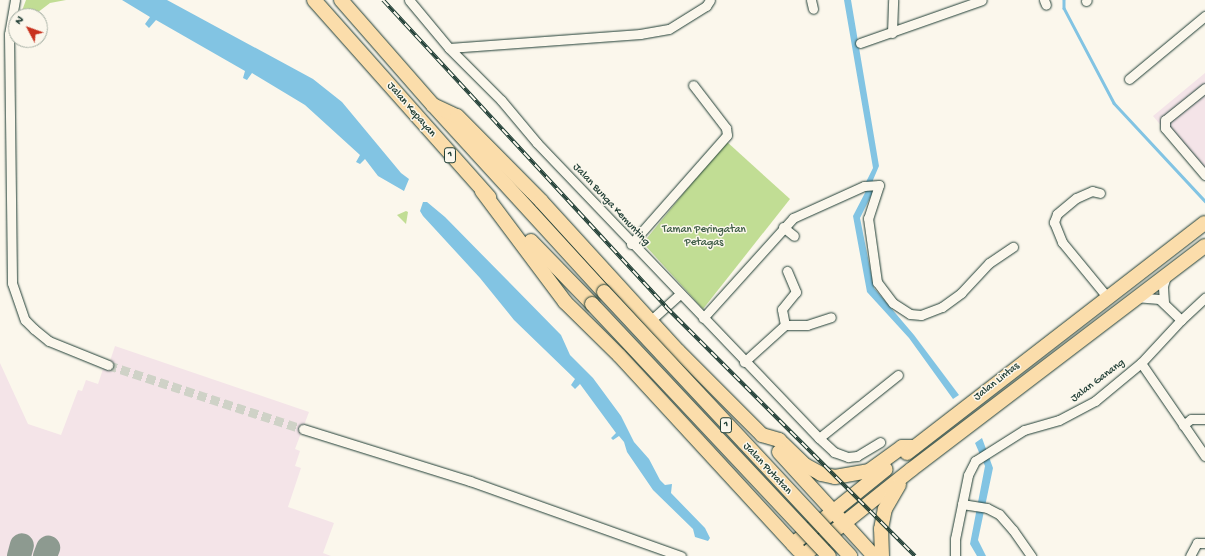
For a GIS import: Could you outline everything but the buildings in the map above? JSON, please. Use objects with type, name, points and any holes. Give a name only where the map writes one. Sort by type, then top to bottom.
[{"type":"highway","name":"Jalan Kepayan","points":[[314,0],[482,191],[592,304]]},
{"type":"highway","name":"Jalan Kepayan","points":[[341,0],[433,106],[604,292]]},
{"type":"highway","points":[[433,106],[458,116],[833,509],[874,556]]},
{"type":"highway","points":[[482,191],[565,302],[619,355],[803,556]]},
{"type":"highway","name":"Jalan Lintas","points":[[793,544],[833,509],[1205,223]]},
{"type":"highway","name":"Jalan Lintas","points":[[803,556],[912,469],[1205,246]]},
{"type":"highway","name":"Jalan Putatan","points":[[604,292],[850,556]]},
{"type":"highway","name":"Jalan Putatan","points":[[592,304],[828,556]]},
{"type":"highway","points":[[762,434],[779,440],[805,465],[820,474],[835,477],[869,471],[902,447],[914,447]]},
{"type":"highway","points":[[890,466],[900,472],[912,469]]},
{"type":"highway","points":[[882,556],[881,529],[884,509],[890,497],[912,469]]},
{"type":"highway","points":[[828,556],[840,542],[861,541]]},
{"type":"street","points":[[15,0],[9,34],[12,283],[25,320],[49,341],[108,365]]},
{"type":"street","name":"Jalan Bunga Kemunting","points":[[409,0],[449,48],[501,100],[537,143],[631,244],[819,438],[834,452],[848,457],[857,456],[880,442]]},
{"type":"street","points":[[449,48],[648,33],[669,29],[706,6],[710,0]]},
{"type":"street","points":[[892,33],[893,0]]},
{"type":"street","points":[[860,44],[982,0]]},
{"type":"street","points":[[1128,78],[1205,16]]},
{"type":"street","points":[[631,244],[727,135],[726,128],[693,85]]},
{"type":"street","points":[[1205,88],[1166,120],[1165,128],[1205,175]]},
{"type":"street","points":[[703,318],[782,227],[804,212],[864,186],[879,185],[868,218],[876,276],[888,299],[898,308],[910,314],[921,315],[942,307],[961,293],[989,263],[1013,247]]},
{"type":"street","points":[[1100,193],[1092,191],[1076,198],[1057,214],[1054,222],[1057,234],[1068,251],[1108,298]]},
{"type":"street","points":[[782,227],[794,236]]},
{"type":"street","points":[[785,325],[782,309],[796,292],[787,270]]},
{"type":"street","points":[[1164,302],[1163,286],[1166,275]]},
{"type":"street","points":[[651,320],[680,294]]},
{"type":"street","points":[[1137,297],[1154,298],[1164,302],[1180,320]]},
{"type":"street","name":"Jalan Ganang","points":[[955,556],[955,539],[966,504],[971,468],[979,458],[1024,430],[1059,420],[1080,411],[1141,363],[1180,320],[1205,298]]},
{"type":"street","points":[[744,362],[785,325],[807,325],[831,317]]},
{"type":"street","points":[[1141,363],[1205,456]]},
{"type":"street","points":[[819,438],[898,375]]},
{"type":"street","points":[[1183,425],[1191,419],[1205,419]]},
{"type":"street","points":[[303,429],[470,481],[681,556]]},
{"type":"street","points":[[966,504],[987,508],[1005,521],[1031,556]]},
{"type":"street","points":[[1190,556],[1197,543],[1205,543]]},
{"type":"shaded area","points":[[1205,73],[1205,178],[1153,116]]},
{"type":"shaded area","points":[[115,346],[309,412],[295,449],[300,451],[295,466],[301,468],[288,507],[334,523],[323,553],[331,556],[0,556],[0,363],[28,424],[61,435],[78,390],[82,391],[86,380],[98,384],[103,369],[107,370]]},
{"type":"green space","points":[[26,0],[66,0],[50,3],[43,8],[23,8]]},
{"type":"green space","name":"Taman Peringatan Petagas","points":[[726,141],[790,199],[703,309],[643,243]]},
{"type":"green space","points":[[406,211],[408,212],[406,224],[397,215]]},
{"type":"water","points":[[122,0],[167,0],[313,79],[342,102],[401,173],[409,179],[404,191],[378,176],[365,159],[360,164],[356,162],[360,155],[305,105],[252,73],[247,80],[243,78],[245,71],[156,20],[149,28],[145,24],[150,17]]},
{"type":"water","points":[[844,0],[851,0],[879,166],[873,180],[874,190],[860,218],[874,288],[914,335],[959,395],[953,399],[909,338],[867,292],[853,216],[867,189],[866,182],[873,168]]},
{"type":"water","points":[[423,202],[427,202],[445,217],[561,335],[570,355],[593,378],[621,416],[634,442],[649,459],[660,480],[665,485],[672,484],[671,493],[705,528],[710,538],[708,541],[695,537],[693,529],[653,490],[627,452],[624,442],[619,436],[613,440],[611,438],[616,433],[580,384],[575,389],[571,385],[575,379],[514,320],[480,278],[423,216],[420,211]]},
{"type":"water","points":[[982,438],[993,468],[978,540],[986,556],[977,556],[970,544],[985,466],[975,443]]},
{"type":"waterway","points":[[1064,0],[1064,8],[1114,103],[1205,201]]},
{"type":"taxiway","points":[[19,556],[22,545]]},
{"type":"taxiway","points":[[45,556],[48,548]]},
{"type":"tunnel","points":[[108,365],[303,429]]},
{"type":"railway","points":[[383,0],[666,307],[915,556]]}]
